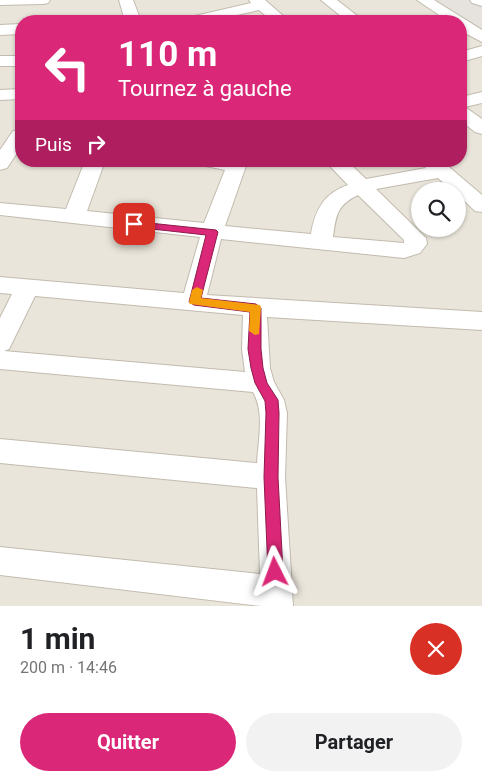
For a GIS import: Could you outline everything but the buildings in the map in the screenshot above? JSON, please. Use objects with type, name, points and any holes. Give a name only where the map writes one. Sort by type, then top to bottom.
[{"type":"street","points":[[2,3],[43,0]]},
{"type":"street","points":[[328,0],[348,15]]},
{"type":"street","points":[[424,0],[448,15]]},
{"type":"street","points":[[477,0],[482,2]]},
{"type":"street","points":[[131,1],[132,15]]},
{"type":"street","points":[[212,15],[258,2],[274,15]]},
{"type":"street","points":[[467,28],[482,37]]},
{"type":"street","points":[[0,30],[15,29]]},
{"type":"street","points":[[467,55],[482,51]]},
{"type":"street","points":[[0,62],[15,61]]},
{"type":"street","points":[[0,95],[15,94]]},
{"type":"street","points":[[467,101],[482,97]]},
{"type":"street","points":[[467,117],[482,128]]},
{"type":"street","points":[[0,136],[15,135]]},
{"type":"street","points":[[0,164],[15,143]]},
{"type":"street","points":[[74,217],[93,167]]},
{"type":"street","points":[[194,302],[212,232],[235,167]]},
{"type":"street","points":[[0,210],[321,244],[404,251],[412,248],[416,244],[415,238],[341,167]]},
{"type":"street","points":[[321,244],[329,207],[335,198],[344,192],[362,186],[432,167]]},
{"type":"street","points":[[437,167],[482,206]]},
{"type":"street","points":[[0,285],[256,308],[482,321]]},
{"type":"street","points":[[0,343],[27,288]]},
{"type":"street","points":[[0,561],[276,598],[271,477],[273,413],[271,400],[261,383],[254,349],[256,308]]},
{"type":"street","points":[[0,360],[261,383]]},
{"type":"street","points":[[0,451],[271,477]]},
{"type":"shaded area","points":[[0,0],[482,0],[482,606],[0,606]]},
{"type":"shaded area","points":[[431,0],[482,0],[482,32],[467,23],[467,15],[455,15]]},
{"type":"slow traffic","points":[[197,290],[194,302],[256,308],[255,331]]},
{"type":"route","points":[[134,224],[212,232],[194,302],[256,308],[254,349],[257,368],[261,383],[271,400],[273,413],[271,477],[275,572]]}]
